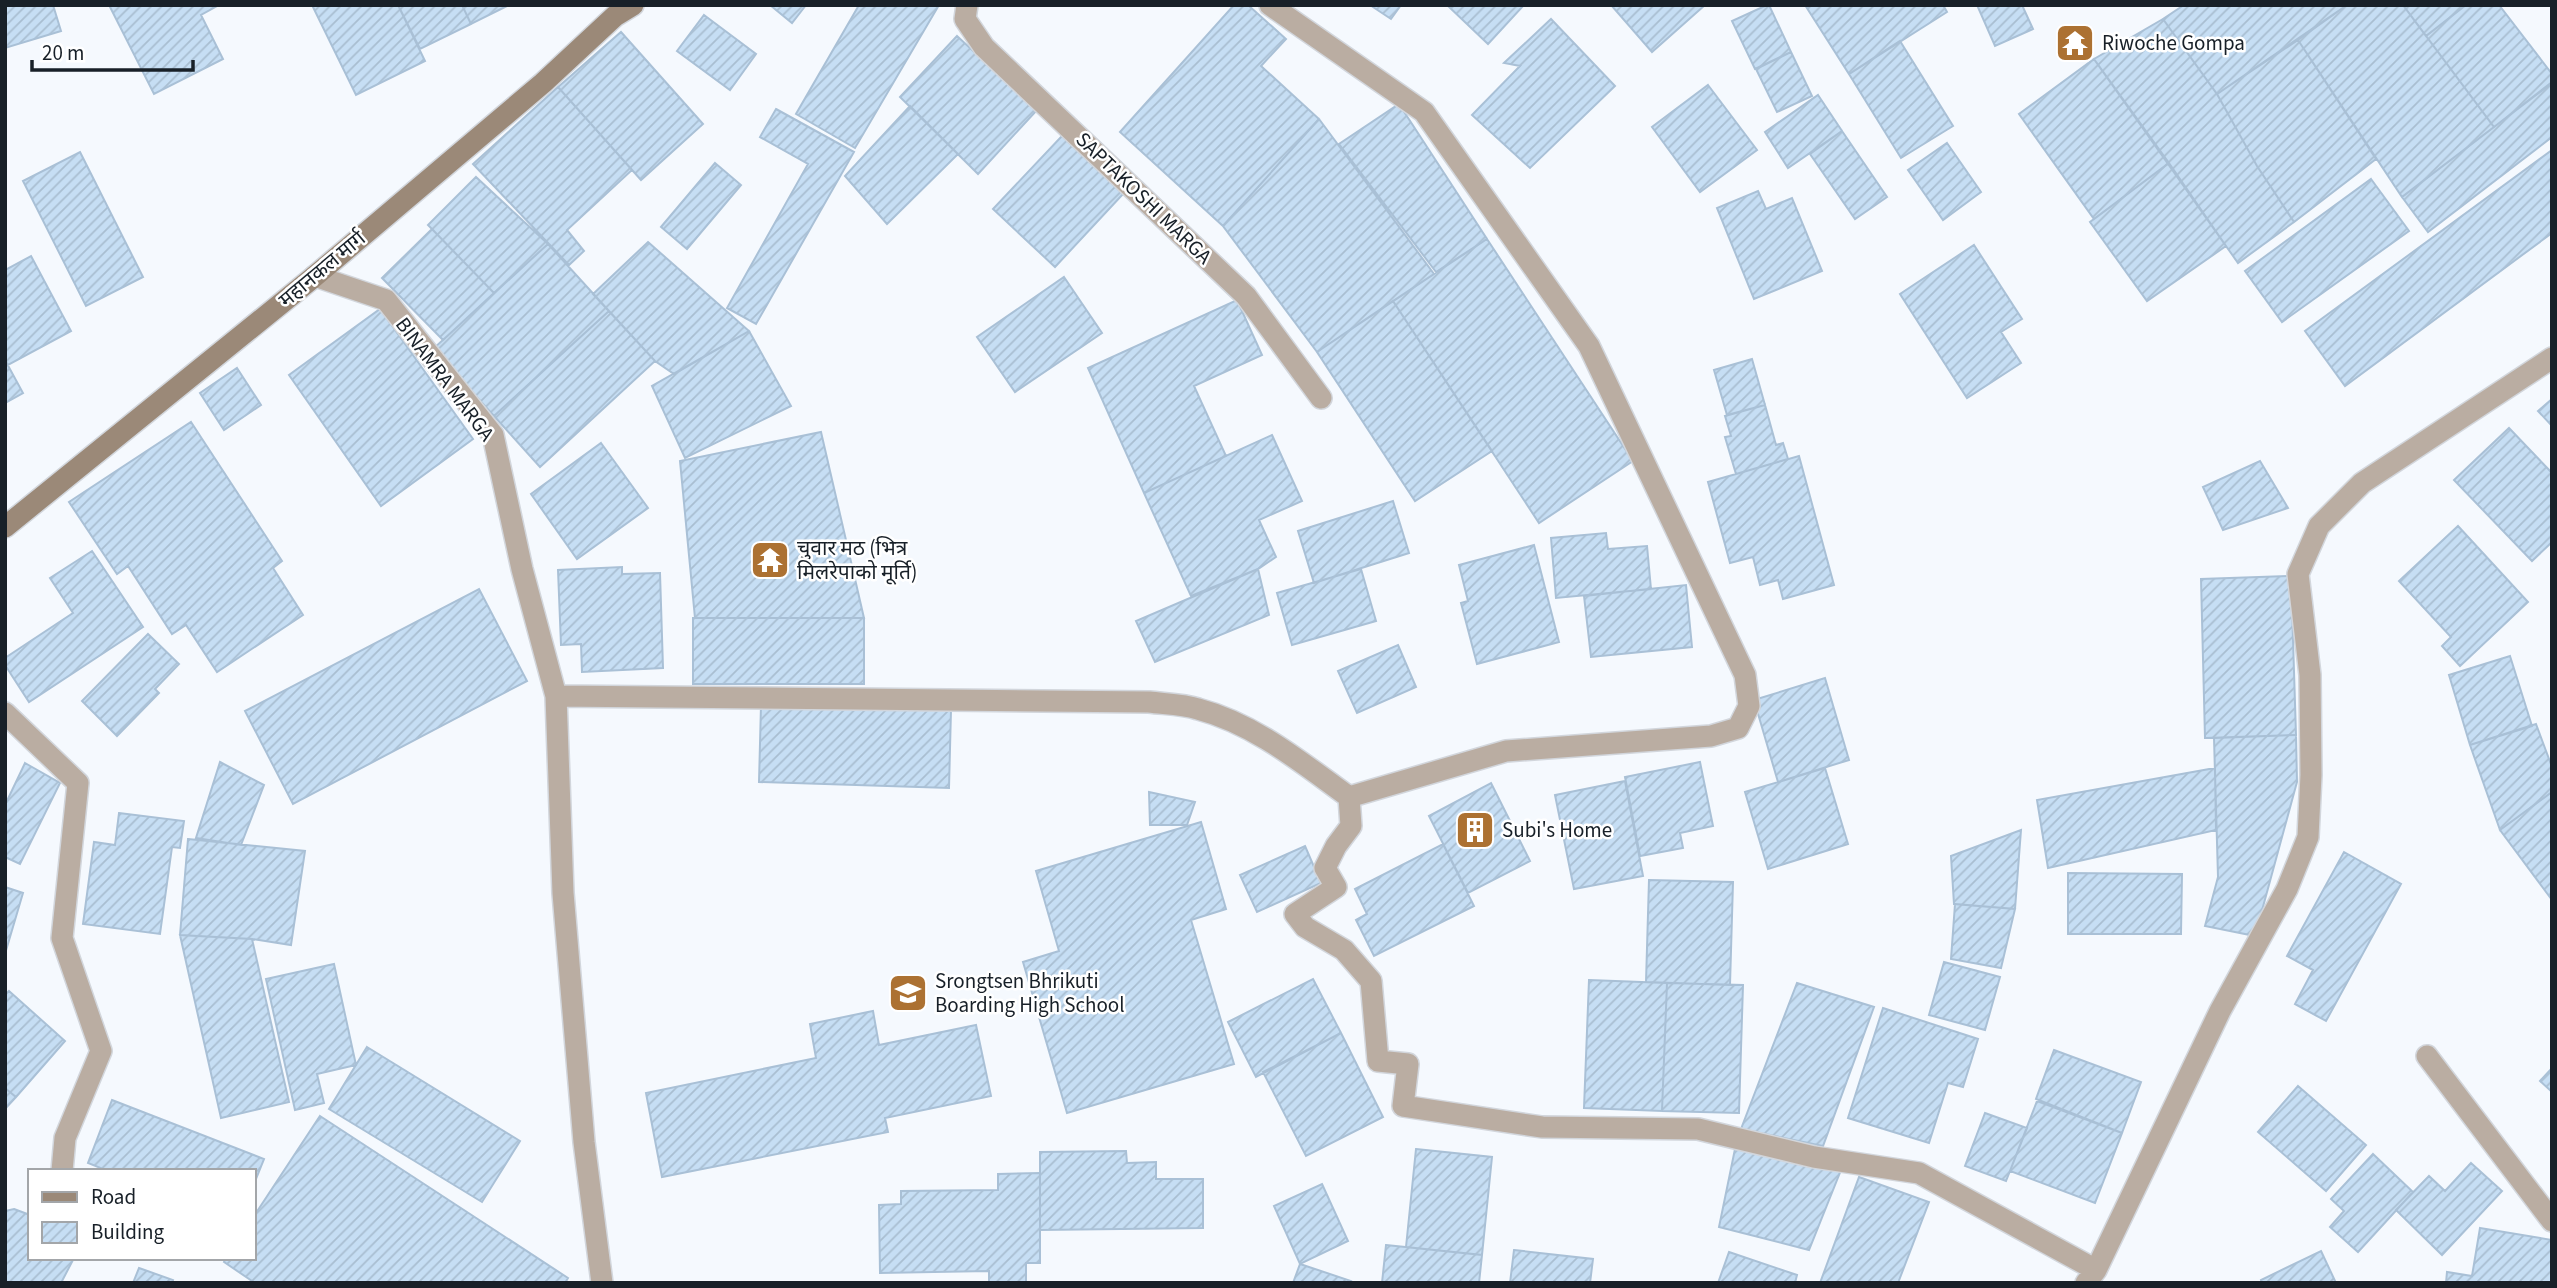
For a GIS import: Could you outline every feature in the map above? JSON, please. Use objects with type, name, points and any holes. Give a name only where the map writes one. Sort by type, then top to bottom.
[{"type":"main road","name":"महानकल मार्ग","points":[[5,527],[315,276],[543,83],[615,16],[633,5]]},
{"type":"street","name":"SAPTAKOSHI MARGA","points":[[967,5],[965,19],[984,47],[1246,296],[1321,398]]},
{"type":"street","points":[[1270,5],[1424,111],[1589,346],[1745,675],[1749,706],[1738,728],[1711,736],[1506,751],[1349,797]]},
{"type":"street","name":"BINAMRA MARGA","points":[[315,276],[386,300],[493,435],[522,569],[556,696],[564,907],[584,1142],[602,1283]]},
{"type":"street","points":[[1349,797],[1351,826],[1336,846],[1325,868],[1336,887],[1295,914],[1305,927],[1343,950],[1371,981],[1378,1061],[1408,1064],[1404,1106],[1542,1127],[1698,1129],[1814,1157],[1919,1173],[2091,1276],[2220,1011],[2287,889],[2308,838],[2311,775],[2310,675],[2298,574],[2319,526],[2362,484],[2552,358]]},
{"type":"street","points":[[556,696],[1149,702],[1197,708],[1270,741],[1349,797]]},
{"type":"street","points":[[5,713],[78,783],[62,938],[101,1051],[65,1138],[62,1169]]},
{"type":"street","points":[[2427,1056],[2552,1221]]},
{"type":"building","points":[[5,5],[53,5],[61,31],[5,48]]},
{"type":"building","points":[[109,5],[219,5],[201,15],[223,59],[154,94]]},
{"type":"building","points":[[312,5],[398,5],[425,61],[356,95]]},
{"type":"building","points":[[398,5],[462,5],[471,24],[420,49]]},
{"type":"building","points":[[462,5],[509,5],[471,24]]},
{"type":"building","points":[[770,5],[806,5],[792,23]]},
{"type":"building","points":[[859,5],[939,5],[855,148],[796,114]]},
{"type":"building","points":[[1234,5],[1248,5],[1286,39],[1261,66],[1319,119],[1223,226],[1120,132]]},
{"type":"building","points":[[1370,5],[1401,5],[1391,19]]},
{"type":"building","points":[[1447,5],[1524,5],[1488,44]]},
{"type":"building","points":[[1611,5],[1705,5],[1652,52]]},
{"type":"building","points":[[1767,5],[1791,52],[1755,69],[1732,21]]},
{"type":"building","points":[[1805,5],[1943,5],[1947,12],[1849,74]]},
{"type":"building","points":[[1977,5],[2022,5],[2033,29],[1995,46]]},
{"type":"building","points":[[2184,5],[2347,5],[2217,94],[2163,19]]},
{"type":"building","points":[[2347,5],[2403,5],[2494,127],[2402,197],[2298,40]]},
{"type":"building","points":[[2403,5],[2466,5],[2426,36]]},
{"type":"building","points":[[2466,5],[2499,5],[2552,74],[2552,82],[2494,127],[2426,36]]},
{"type":"building","points":[[704,15],[756,54],[730,90],[677,51]]},
{"type":"building","points":[[1551,19],[1615,86],[1530,168],[1472,115],[1520,66],[1504,63]]},
{"type":"building","points":[[2163,19],[2217,94],[2257,166],[2294,222],[2238,263],[2094,59]]},
{"type":"building","points":[[621,32],[703,124],[641,180],[558,87]]},
{"type":"building","points":[[957,36],[1037,110],[978,174],[900,97]]},
{"type":"building","points":[[2298,40],[2376,159],[2294,222],[2257,166],[2217,94]]},
{"type":"building","points":[[1900,41],[1953,126],[1901,158],[1849,74]]},
{"type":"building","points":[[1791,52],[1812,96],[1777,112],[1756,69]]},
{"type":"building","points":[[2094,59],[2169,163],[2094,219],[2019,114]]},
{"type":"building","points":[[2552,83],[2552,137],[2428,232],[2402,197]]},
{"type":"building","points":[[1708,85],[1757,150],[1700,192],[1652,127]]},
{"type":"building","points":[[558,87],[632,170],[567,230],[584,251],[569,265],[473,164]]},
{"type":"building","points":[[1818,95],[1842,131],[1788,168],[1765,132]]},
{"type":"building","points":[[1399,104],[1487,239],[1436,272],[1339,144]]},
{"type":"building","points":[[910,106],[958,154],[887,224],[845,176]]},
{"type":"building","points":[[776,109],[854,152],[756,324],[727,308],[808,164],[760,137]]},
{"type":"building","points":[[1319,119],[1434,274],[1317,352],[1223,226]]},
{"type":"building","points":[[1842,131],[1887,197],[1855,219],[1810,154]]},
{"type":"building","points":[[1062,136],[1123,194],[1055,267],[993,209]]},
{"type":"building","points":[[1947,143],[1981,192],[1943,220],[1908,170]]},
{"type":"building","points":[[2552,150],[2552,233],[2345,386],[2305,331]]},
{"type":"building","points":[[80,152],[143,277],[86,306],[23,181]]},
{"type":"building","points":[[715,163],[741,185],[687,249],[661,227]]},
{"type":"building","points":[[2169,163],[2226,246],[2147,301],[2090,222]]},
{"type":"building","points":[[476,177],[548,244],[494,293],[428,225]]},
{"type":"building","points":[[2371,179],[2409,231],[2282,322],[2245,271]]},
{"type":"building","points":[[1758,191],[1766,209],[1792,198],[1822,271],[1754,299],[1717,208]]},
{"type":"building","points":[[432,229],[494,293],[443,340],[382,278]]},
{"type":"building","points":[[1487,239],[1633,461],[1539,523],[1393,301]]},
{"type":"building","points":[[648,242],[749,331],[674,374],[655,361],[593,294]]},
{"type":"building","points":[[548,244],[609,311],[494,416],[433,349]]},
{"type":"building","points":[[1974,245],[2022,319],[2001,332],[2021,363],[1967,398],[1900,294]]},
{"type":"building","points":[[31,256],[71,331],[8,365],[5,360],[5,270]]},
{"type":"building","points":[[1064,277],[1102,333],[1015,392],[977,337]]},
{"type":"building","points":[[1237,300],[1262,355],[1194,386],[1226,456],[1144,493],[1088,368]]},
{"type":"building","points":[[1393,301],[1492,451],[1415,501],[1317,352]]},
{"type":"building","points":[[380,309],[473,439],[381,506],[289,375]]},
{"type":"building","points":[[609,311],[655,361],[540,467],[494,416]]},
{"type":"building","points":[[749,331],[791,406],[685,458],[652,386]]},
{"type":"building","points":[[1752,359],[1765,405],[1727,415],[1714,370]]},
{"type":"building","points":[[5,360],[23,393],[5,403]]},
{"type":"building","points":[[237,368],[261,405],[224,430],[200,393]]},
{"type":"building","points":[[2552,399],[2552,426],[2538,411]]},
{"type":"building","points":[[1765,405],[1776,445],[1783,443],[1788,459],[1736,474],[1725,437],[1731,436],[1725,416]]},
{"type":"building","points":[[191,422],[282,561],[273,568],[303,615],[217,672],[186,625],[172,634],[128,566],[117,574],[69,502]]},
{"type":"building","points":[[2509,428],[2552,473],[2552,542],[2532,561],[2454,480]]},
{"type":"building","points":[[821,432],[864,618],[695,618],[680,461]]},
{"type":"building","points":[[1272,435],[1302,501],[1259,520],[1276,557],[1258,569],[1191,596],[1144,493]]},
{"type":"building","points":[[601,443],[648,508],[577,559],[531,494]]},
{"type":"building","points":[[1799,456],[1834,585],[1783,599],[1778,580],[1760,585],[1753,557],[1730,563],[1708,482]]},
{"type":"building","points":[[2260,461],[2288,508],[2223,530],[2203,487]]},
{"type":"building","points":[[1393,501],[1409,553],[1314,583],[1298,531]]},
{"type":"building","points":[[2458,526],[2528,602],[2460,666],[2442,646],[2451,637],[2399,581]]},
{"type":"building","points":[[1606,533],[1608,549],[1647,546],[1651,589],[1556,598],[1551,538]]},
{"type":"building","points":[[1534,545],[1559,642],[1477,664],[1461,603],[1468,601],[1459,565]]},
{"type":"building","points":[[92,551],[143,627],[29,702],[5,665],[5,658],[73,613],[50,578]]},
{"type":"building","points":[[622,567],[622,574],[660,573],[663,668],[582,672],[581,644],[561,645],[558,570]]},
{"type":"building","points":[[1258,569],[1269,615],[1155,662],[1136,621]]},
{"type":"building","points":[[1361,569],[1376,621],[1292,645],[1277,593]]},
{"type":"building","points":[[2291,576],[2296,735],[2205,738],[2201,579]]},
{"type":"building","points":[[1686,585],[1692,647],[1591,657],[1584,596]]},
{"type":"building","points":[[479,589],[527,681],[293,804],[245,711]]},
{"type":"building","points":[[693,618],[864,618],[864,684],[693,684]]},
{"type":"building","points":[[148,634],[179,664],[155,689],[159,693],[117,736],[82,701]]},
{"type":"building","points":[[1398,645],[1416,687],[1357,713],[1338,671]]},
{"type":"building","points":[[2510,656],[2532,726],[2470,745],[2449,675]]},
{"type":"building","points":[[1825,678],[1849,760],[1778,782],[1754,700]]},
{"type":"building","points":[[761,705],[951,710],[949,788],[759,782]]},
{"type":"building","points":[[2536,724],[2552,767],[2552,792],[2500,830],[2470,745]]},
{"type":"building","points":[[2296,735],[2297,782],[2255,936],[2205,926],[2218,877],[2214,738]]},
{"type":"building","points":[[220,762],[264,785],[241,845],[196,838]]},
{"type":"building","points":[[1700,762],[1713,826],[1680,833],[1683,848],[1640,856],[1625,777]]},
{"type":"building","points":[[25,763],[60,783],[20,864],[5,857],[5,805]]},
{"type":"building","points":[[1825,768],[1848,844],[1768,869],[1745,792]]},
{"type":"building","points":[[2215,768],[2216,830],[2048,868],[2037,800]]},
{"type":"building","points":[[1625,781],[1643,876],[1574,889],[1555,795]]},
{"type":"building","name":"Subi's Home","points":[[1491,783],[1530,861],[1468,893],[1429,816]]},
{"type":"building","points":[[1149,792],[1195,802],[1187,825],[1150,825]]},
{"type":"building","points":[[2552,792],[2552,900],[2500,830]]},
{"type":"building","points":[[119,813],[184,821],[180,848],[172,847],[160,934],[83,924],[94,842],[115,845]]},
{"type":"building","points":[[1201,822],[1226,909],[1191,920],[1234,1064],[1067,1113],[1023,962],[1059,951],[1036,871]]},
{"type":"building","points":[[2021,830],[2015,909],[1954,904],[1951,856]]},
{"type":"building","points":[[188,839],[305,851],[291,945],[252,939],[180,935]]},
{"type":"building","points":[[1443,844],[1474,906],[1374,956],[1356,920],[1367,914],[1355,889]]},
{"type":"building","points":[[1305,846],[1321,883],[1257,912],[1240,875]]},
{"type":"building","points":[[2344,852],[2401,884],[2326,1021],[2295,1004],[2313,970],[2287,956]]},
{"type":"building","points":[[2068,873],[2182,874],[2181,934],[2068,934]]},
{"type":"building","points":[[1649,880],[1733,882],[1730,985],[1646,982]]},
{"type":"building","points":[[5,887],[23,893],[5,954]]},
{"type":"building","points":[[1955,904],[2015,909],[2001,968],[1951,959]]},
{"type":"building","points":[[180,935],[252,939],[289,1102],[221,1118]]},
{"type":"building","points":[[1944,962],[2000,977],[1985,1030],[1929,1015]]},
{"type":"building","points":[[334,964],[356,1065],[317,1074],[324,1103],[295,1110],[266,979]]},
{"type":"building","points":[[1313,979],[1341,1033],[1256,1077],[1228,1022]]},
{"type":"building","points":[[1589,980],[1667,983],[1662,1111],[1584,1108]]},
{"type":"building","points":[[1667,983],[1743,985],[1739,1113],[1662,1111]]},
{"type":"building","points":[[1797,983],[1874,1007],[1823,1146],[1741,1129]]},
{"type":"building","points":[[9,991],[65,1041],[16,1097],[5,1088],[5,995]]},
{"type":"building","points":[[1883,1008],[1978,1039],[1963,1087],[1948,1083],[1929,1143],[1848,1118]]},
{"type":"building","points":[[873,1011],[879,1045],[976,1025],[991,1096],[885,1118],[888,1132],[662,1177],[646,1093],[816,1058],[810,1024]]},
{"type":"building","points":[[1341,1033],[1383,1117],[1306,1156],[1263,1072]]},
{"type":"building","points":[[367,1047],[520,1141],[482,1202],[329,1109]]},
{"type":"building","points":[[2054,1050],[2141,1082],[2122,1133],[2036,1099]]},
{"type":"building","points":[[2552,1068],[2552,1092],[2540,1081]]},
{"type":"building","points":[[2298,1086],[2366,1145],[2326,1191],[2258,1132]]},
{"type":"building","points":[[5,1088],[16,1097],[5,1109]]},
{"type":"building","points":[[112,1100],[264,1159],[256,1179],[256,1169],[103,1169],[88,1163]]},
{"type":"building","points":[[2037,1101],[2122,1133],[2095,1203],[2010,1171]]},
{"type":"building","points":[[1985,1113],[2027,1128],[2006,1181],[1965,1166]]},
{"type":"building","points":[[320,1116],[568,1278],[565,1283],[255,1283],[224,1262],[256,1260],[256,1213]]},
{"type":"building","points":[[1416,1149],[1492,1157],[1482,1255],[1406,1247]]},
{"type":"building","points":[[1735,1149],[1841,1170],[1809,1250],[1719,1227]]},
{"type":"building","points":[[1126,1151],[1127,1163],[1156,1162],[1156,1179],[1203,1179],[1203,1228],[1040,1230],[1040,1152]]},
{"type":"building","points":[[2373,1154],[2413,1192],[2358,1252],[2330,1227],[2344,1211],[2331,1199]]},
{"type":"building","points":[[2471,1163],[2502,1191],[2442,1255],[2396,1210],[2429,1176],[2445,1191]]},
{"type":"building","points":[[1040,1173],[1040,1263],[1026,1263],[1026,1283],[989,1283],[989,1271],[880,1273],[879,1205],[901,1204],[901,1191],[998,1190],[998,1174]]},
{"type":"building","points":[[1859,1177],[1929,1202],[1898,1283],[1820,1283]]},
{"type":"building","points":[[1322,1184],[1348,1241],[1300,1264],[1274,1206]]},
{"type":"building","points":[[14,1209],[28,1214],[28,1260],[73,1260],[61,1283],[5,1283],[5,1211]]},
{"type":"building","points":[[2480,1228],[2552,1240],[2552,1283],[2446,1283],[2447,1272],[2472,1276]]},
{"type":"building","points":[[1386,1245],[1482,1255],[1479,1283],[1382,1283]]},
{"type":"building","points":[[1514,1250],[1593,1259],[1590,1283],[1510,1283]]},
{"type":"building","points":[[2321,1251],[2336,1283],[2262,1283],[2261,1280]]},
{"type":"building","points":[[1729,1252],[1797,1275],[1795,1283],[1718,1283]]},
{"type":"building","points":[[1300,1264],[1351,1281],[1293,1283]]},
{"type":"building","points":[[139,1268],[173,1280],[172,1283],[133,1283]]},
{"type":"place","name":"Riwoche Gompa","points":[[2075,43]]},
{"type":"place","name":"चुवार मठ (भित्र मिलरेपाको मूर्ति)","points":[[770,560]]},
{"type":"place","name":"Subi's Home","points":[[1475,830]]},
{"type":"place","name":"Srongtsen Bhrikuti Boarding High School","points":[[908,993]]}]
